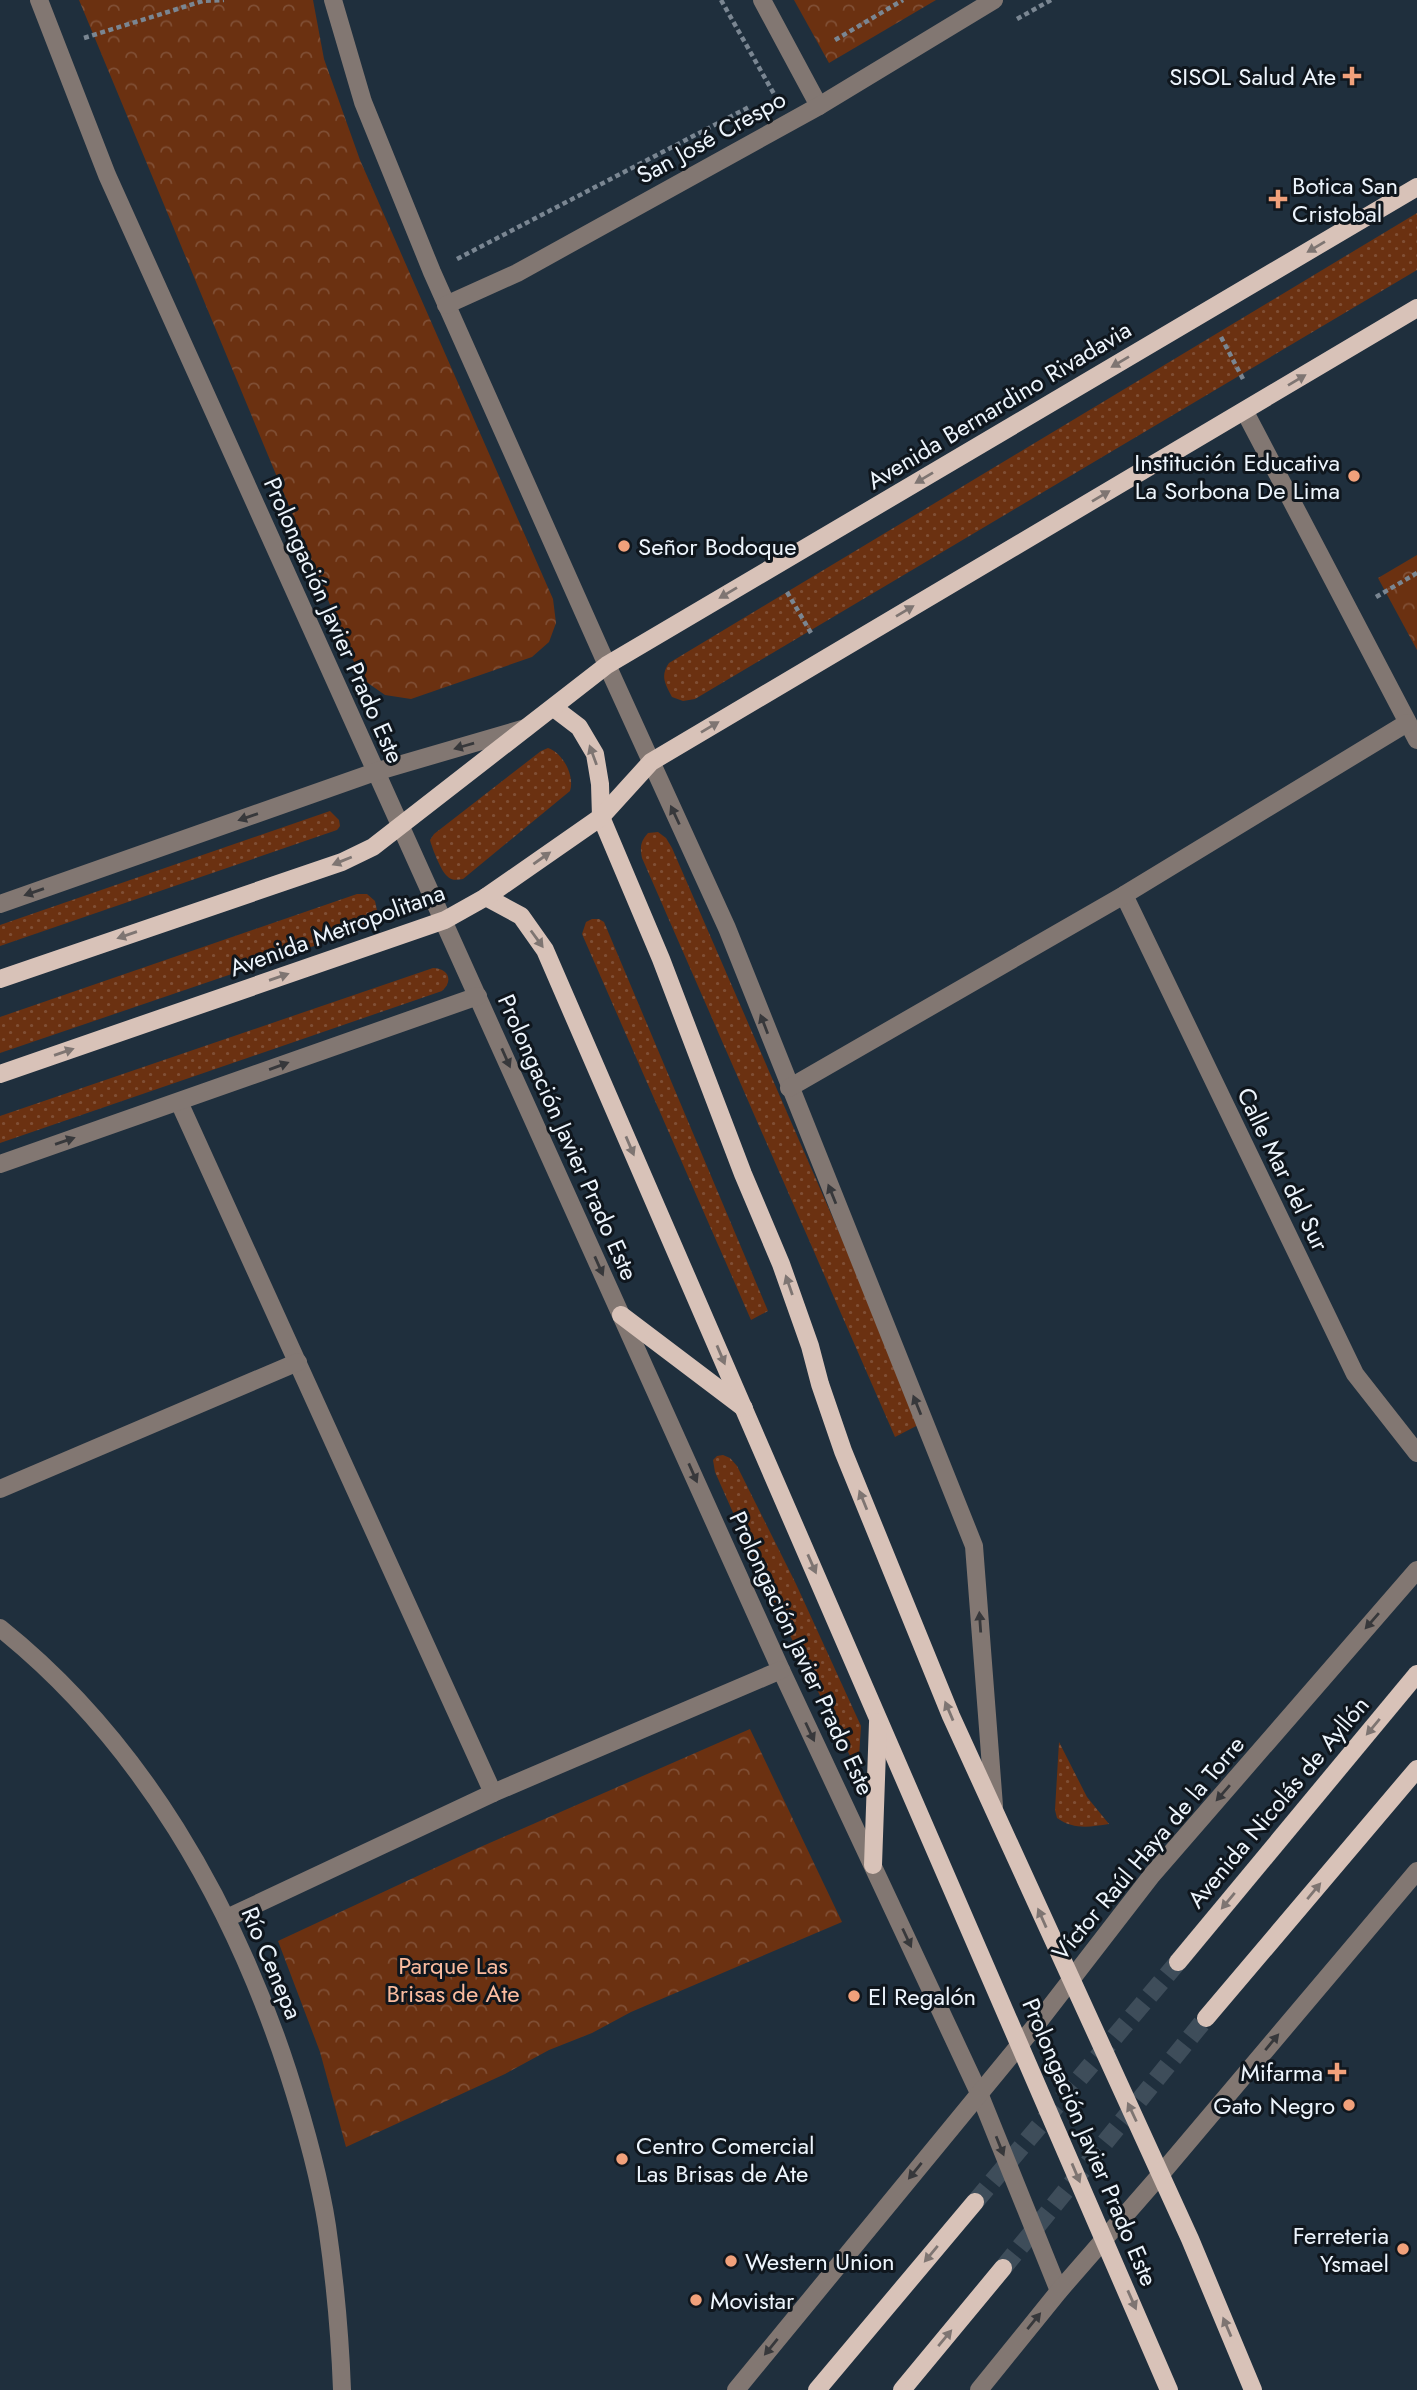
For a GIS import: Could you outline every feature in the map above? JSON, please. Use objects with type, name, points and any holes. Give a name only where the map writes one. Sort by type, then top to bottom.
[{"type":"main road","name":"Avenida Bernardino Rivadavia","points":[[607,665],[1417,187]]},
{"type":"main road","points":[[651,762],[1417,308]]},
{"type":"main road","points":[[0,979],[342,862],[373,847],[607,665]]},
{"type":"main road","name":"Prolongación Javier Prado Este","points":[[554,708],[579,727],[595,754],[600,784],[601,817],[660,959],[743,1174],[782,1264],[843,1451],[951,1716],[1161,2174],[1253,2390]]},
{"type":"main road","name":"Avenida Metropolitana","points":[[0,1074],[444,920],[485,897],[601,817],[651,762]]},
{"type":"main road","name":"Prolongación Javier Prado Este","points":[[485,897],[521,916],[545,950],[1169,2390]]},
{"type":"main road","points":[[621,1315],[744,1409]]},
{"type":"main road","name":"Avenida Nicolás de Ayllón","points":[[1178,1962],[1417,1674]]},
{"type":"main road","points":[[873,1865],[878,1715]]},
{"type":"main road","points":[[1206,2018],[1417,1769]]},
{"type":"main road","points":[[817,2390],[975,2202]]},
{"type":"main road","points":[[902,2390],[1003,2269]]},
{"type":"street","name":"Prolongación Javier Prado Este","points":[[39,0],[107,175],[782,1670],[979,2093],[1059,2291]]},
{"type":"street","name":"Prolongación Javier Prado Este","points":[[333,0],[363,102],[432,272],[727,928],[974,1546],[994,1812]]},
{"type":"street","points":[[762,0],[819,106]]},
{"type":"street","name":"San José Crespo","points":[[446,305],[517,273],[819,106],[994,0]]},
{"type":"street","points":[[1250,408],[1350,613],[1417,740]]},
{"type":"street","points":[[789,1088],[1124,895],[1407,723]]},
{"type":"street","points":[[2,897],[375,772],[530,727]]},
{"type":"street","name":"Calle Mar del Sur","points":[[1124,895],[1354,1374],[1417,1453]]},
{"type":"street","points":[[0,1164],[478,996]]},
{"type":"street","points":[[178,1102],[493,1793]]},
{"type":"street","points":[[0,1489],[298,1362]]},
{"type":"street","name":"Víctor Raúl Haya de la Torre","points":[[736,2390],[979,2093],[1152,1875],[1417,1570]]},
{"type":"street","name":"Río Cenepa","points":[[0,1628],[58,1680],[108,1734],[193,1854],[227,1918],[270,2017],[303,2118],[327,2224],[340,2329],[342,2390]]},
{"type":"street","points":[[227,1918],[493,1793],[782,1670]]},
{"type":"street","points":[[979,2390],[1059,2291],[1417,1871]]},
{"type":"path","points":[[56,46],[203,1],[224,0]]},
{"type":"path","points":[[721,0],[774,94]]},
{"type":"path","points":[[835,40],[904,0]]},
{"type":"path","points":[[432,272],[774,94],[802,76]]},
{"type":"path","points":[[1208,310],[1250,408]]},
{"type":"path","points":[[773,567],[825,659]]},
{"type":"path","points":[[1350,613],[1417,573]]},
{"type":"green space","points":[[79,0],[313,0],[324,59],[360,160],[553,599],[556,623],[549,642],[532,657],[411,699],[385,695],[365,681],[353,660]]},
{"type":"green space","points":[[794,0],[936,0],[829,63]]},
{"type":"green space","points":[[1417,213],[1417,270],[695,699],[683,701],[672,697],[664,676],[669,663]]},
{"type":"green space","points":[[1417,555],[1417,650],[1378,578]]},
{"type":"green space","points":[[548,748],[563,760],[571,779],[570,791],[463,879],[449,878],[431,844],[430,840],[434,834]]},
{"type":"green space","points":[[330,811],[339,820],[340,826],[337,830],[0,946],[0,925]]},
{"type":"green space","points":[[658,832],[672,848],[922,1423],[895,1437],[642,858],[643,839],[648,833]]},
{"type":"green space","points":[[357,894],[367,894],[375,901],[378,915],[371,924],[361,930],[0,1053],[0,1017]]},
{"type":"green space","points":[[592,919],[604,922],[768,1311],[751,1320],[582,934],[586,922]]},
{"type":"green space","points":[[433,968],[442,970],[448,976],[448,983],[442,991],[0,1143],[0,1116]]},
{"type":"green space","points":[[723,1455],[737,1466],[796,1584],[861,1726],[858,1772],[766,1587],[715,1472],[713,1460]]},
{"type":"green space","name":"Parque Las Brisas de Ate","points":[[750,1729],[842,1922],[631,2012],[592,2033],[549,2050],[505,2074],[346,2147],[320,2052],[278,1941],[469,1852]]},
{"type":"green space","points":[[1059,1742],[1087,1797],[1109,1824],[1076,1826],[1057,1818],[1055,1810]]},
{"type":"tunnel","points":[[975,2202],[1178,1962]]},
{"type":"tunnel","points":[[1003,2268],[1206,2018]]},
{"type":"place","name":"SISOL Salud Ate","points":[[1352,76]]},
{"type":"place","name":"Botica San Cristobal","points":[[1278,199]]},
{"type":"place","name":"Institución Educativa La Sorbona De Lima","points":[[1354,476]]},
{"type":"place","name":"Señor Bodoque","points":[[624,546]]},
{"type":"place","name":"El Regalón","points":[[854,1996]]},
{"type":"place","name":"Mifarma","points":[[1337,2072]]},
{"type":"place","name":"Gato Negro","points":[[1349,2105]]},
{"type":"place","name":"Centro Comercial Las Brisas de Ate","points":[[622,2159]]},
{"type":"place","name":"Ferreteria Ysmael","points":[[1403,2249]]},
{"type":"place","name":"Western Union","points":[[731,2261]]},
{"type":"place","name":"Movistar","points":[[696,2300]]}]
